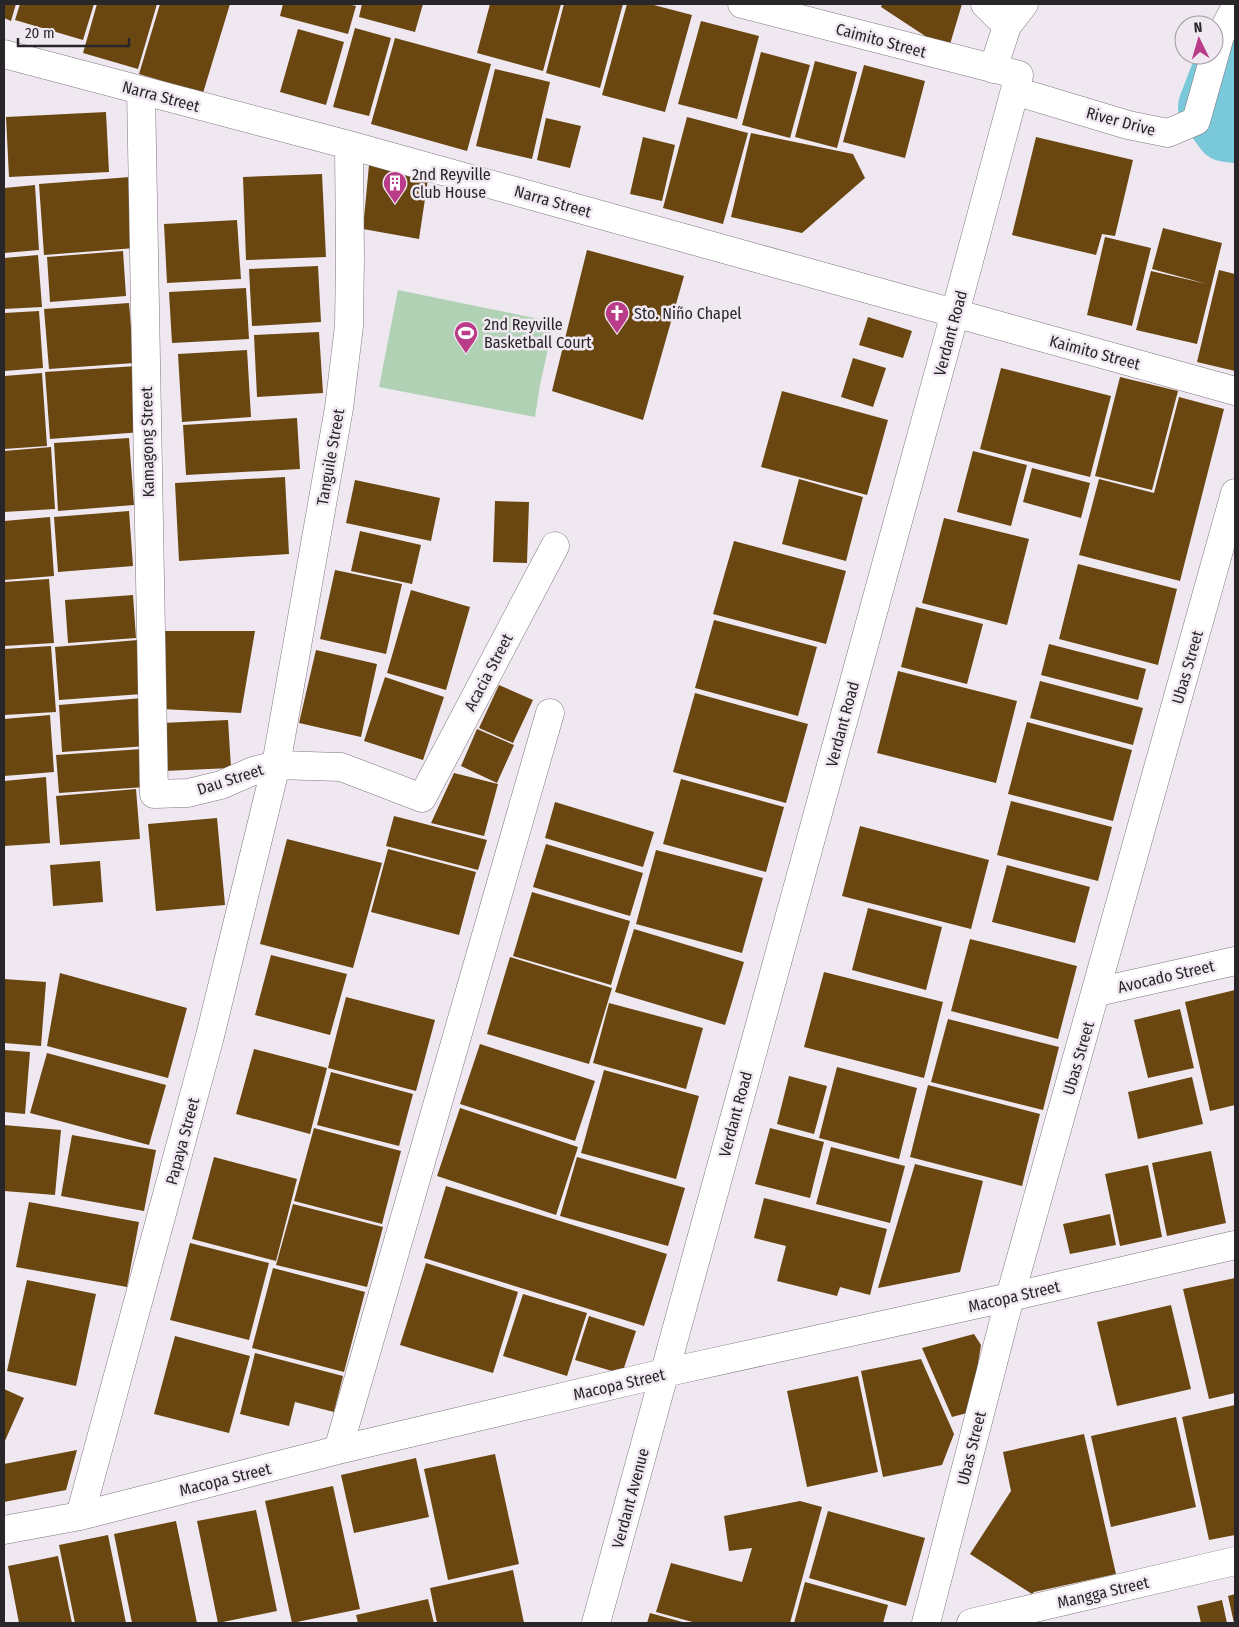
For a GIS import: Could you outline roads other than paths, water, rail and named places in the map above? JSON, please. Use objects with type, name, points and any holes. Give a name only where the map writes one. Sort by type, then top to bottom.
[{"type":"street","name":"Caimito Street","points":[[742,4],[993,69],[1017,83]]},
{"type":"street","points":[[985,4],[1007,26]]},
{"type":"street","points":[[993,69],[1007,26],[1024,4]]},
{"type":"street","name":"River Drive","points":[[1017,83],[1128,125],[1168,133],[1196,121],[1220,36],[1235,8]]},
{"type":"street","name":"Narra Street","points":[[4,54],[349,145],[955,313]]},
{"type":"street","name":"Verdant Road","points":[[664,1372],[1017,83]]},
{"type":"street","name":"Kamagong Street","points":[[141,91],[154,794]]},
{"type":"street","name":"Tanguile Street","points":[[276,765],[344,371],[349,316],[349,145]]},
{"type":"street","name":"Kaimito Street","points":[[955,313],[1235,391]]},
{"type":"street","name":"Ubas Street","points":[[926,1623],[1010,1297],[1235,493]]},
{"type":"street","name":"Acacia Street","points":[[422,798],[555,546]]},
{"type":"street","points":[[338,1450],[550,713]]},
{"type":"street","name":"Dau Street","points":[[154,794],[188,793],[221,785],[253,771],[276,765],[341,767],[422,798]]},
{"type":"street","name":"Papaya Street","points":[[80,1516],[210,1036],[276,765]]},
{"type":"street","name":"Avocado Street","points":[[1096,992],[1235,961]]},
{"type":"street","name":"Macopa Street","points":[[4,1530],[80,1516],[338,1450],[664,1372],[1010,1297],[1235,1245]]},
{"type":"street","name":"Verdant Avenue","points":[[596,1623],[664,1372]]},
{"type":"street","name":"Mangga Street","points":[[971,1623],[1235,1561]]},
{"type":"waterway","points":[[1235,48],[1211,107],[1227,129],[1235,130]]},
{"type":"place","name":"2nd Reyville Club House","points":[[395,204]]},
{"type":"place","name":"Sto. Niño Chapel","points":[[617,334]]},
{"type":"place","name":"2nd Reyville Basketball Court","points":[[466,354]]}]
